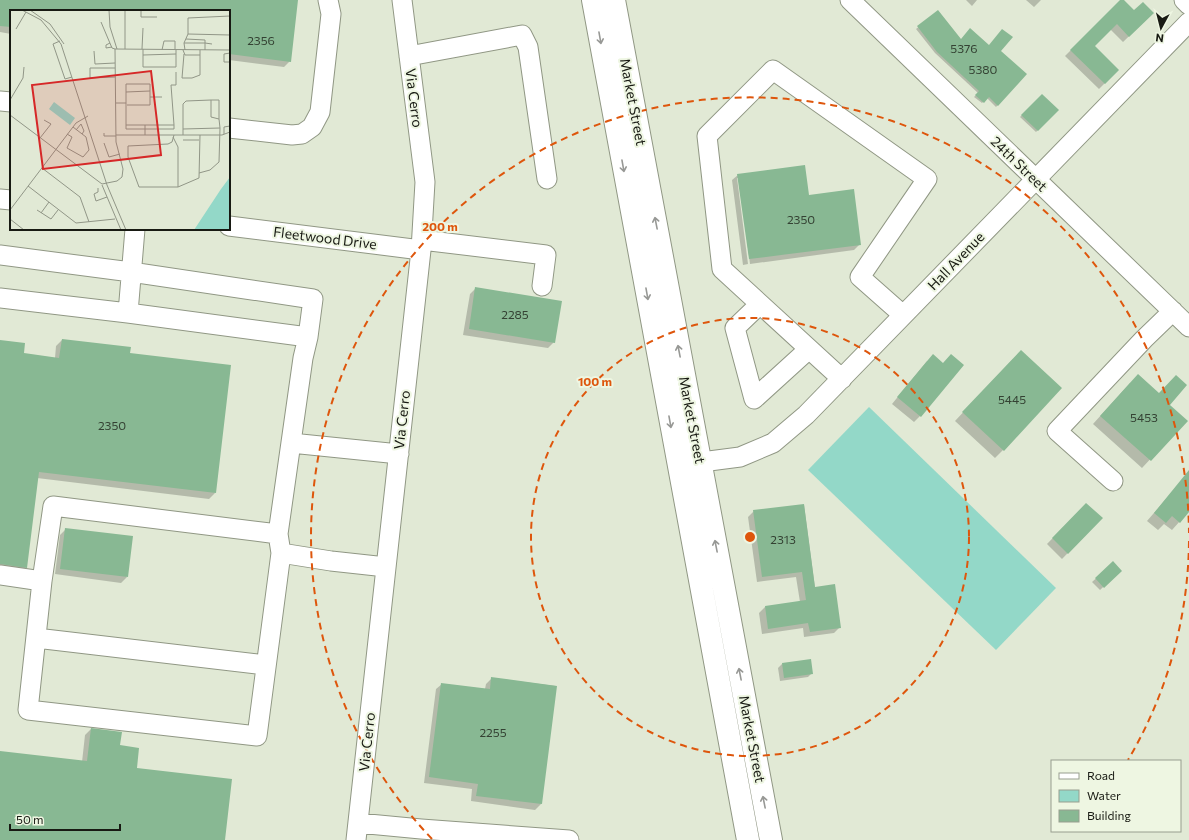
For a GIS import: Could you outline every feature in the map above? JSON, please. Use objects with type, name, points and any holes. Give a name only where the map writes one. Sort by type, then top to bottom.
[{"type":"main road","name":"Market Street","points":[[593,0],[748,840]]},
{"type":"main road","name":"Market Street","points":[[614,0],[771,840]]},
{"type":"street","points":[[230,128],[292,135],[302,134],[312,127],[320,112],[331,14],[328,0]]},
{"type":"street","name":"Via Cerro","points":[[357,832],[421,245],[425,182],[402,0]]},
{"type":"street","name":"24th Street","points":[[850,0],[1189,327]]},
{"type":"street","points":[[1184,0],[1189,5]]},
{"type":"street","name":"Hall Avenue","points":[[678,466],[740,457],[773,442],[806,415],[1189,22]]},
{"type":"street","points":[[409,56],[522,36],[528,47],[547,179]]},
{"type":"street","points":[[842,379],[722,269],[707,136],[773,70],[927,179],[860,276],[903,315]]},
{"type":"street","points":[[0,101],[10,102]]},
{"type":"street","points":[[0,199],[10,200]]},
{"type":"street","name":"Fleetwood Drive","points":[[230,226],[421,245],[546,255],[542,286]]},
{"type":"street","points":[[128,313],[135,230]]},
{"type":"street","points":[[0,255],[131,272],[313,299],[278,534],[281,553],[257,736],[28,710],[42,581],[53,506],[278,534]]},
{"type":"street","points":[[0,298],[308,337]]},
{"type":"street","points":[[760,304],[735,328],[754,399],[809,349]]},
{"type":"street","points":[[1114,481],[1057,431],[1144,339],[1173,311]]},
{"type":"street","points":[[291,443],[398,454]]},
{"type":"street","points":[[281,553],[331,561],[386,567]]},
{"type":"street","points":[[0,575],[42,581]]},
{"type":"street","points":[[36,638],[266,665]]},
{"type":"street","points":[[357,832],[421,829],[569,840]]},
{"type":"water","points":[[869,407],[1056,588],[996,650],[808,470]]},
{"type":"building","points":[[0,0],[298,0],[291,62],[230,54],[230,10],[10,10],[10,27],[0,26]]},
{"type":"building","points":[[1120,0],[1124,0],[1134,10],[1143,2],[1154,13],[1129,37],[1117,24],[1095,46],[1119,70],[1105,84],[1070,50]]},
{"type":"building","points":[[938,10],[961,39],[970,28],[989,45],[1002,29],[1013,37],[1001,51],[1027,74],[998,106],[989,97],[984,103],[975,95],[979,91],[937,52],[917,26]]},
{"type":"building","points":[[1042,94],[1059,110],[1038,131],[1021,115]]},
{"type":"building","points":[[805,165],[809,195],[854,189],[861,245],[749,259],[737,174]]},
{"type":"building","points":[[475,287],[562,301],[555,343],[469,329]]},
{"type":"building","points":[[62,339],[131,347],[130,353],[231,365],[216,493],[39,472],[27,568],[0,564],[0,340],[25,343],[24,353],[59,358]]},
{"type":"building","points":[[1021,350],[1062,388],[1004,451],[962,412]]},
{"type":"building","points":[[933,354],[943,363],[951,354],[964,365],[921,417],[897,397]]},
{"type":"building","points":[[1138,374],[1159,393],[1176,375],[1187,385],[1170,405],[1188,421],[1151,461],[1100,416]]},
{"type":"building","points":[[1189,470],[1189,512],[1180,523],[1172,516],[1166,523],[1154,513]]},
{"type":"building","points":[[1086,503],[1103,518],[1068,554],[1052,538]]},
{"type":"building","points":[[804,504],[815,587],[835,584],[841,628],[810,632],[808,623],[768,629],[765,606],[806,600],[802,572],[762,577],[753,510]]},
{"type":"building","points":[[65,528],[133,536],[128,577],[60,569]]},
{"type":"building","points":[[1113,561],[1122,571],[1104,588],[1095,578]]},
{"type":"building","points":[[811,659],[813,674],[784,678],[782,663]]},
{"type":"building","points":[[491,677],[557,686],[542,804],[476,796],[478,784],[429,777],[441,683],[490,689]]},
{"type":"building","points":[[91,728],[122,732],[120,745],[139,748],[137,768],[232,779],[225,840],[0,840],[0,751],[87,761]]}]
